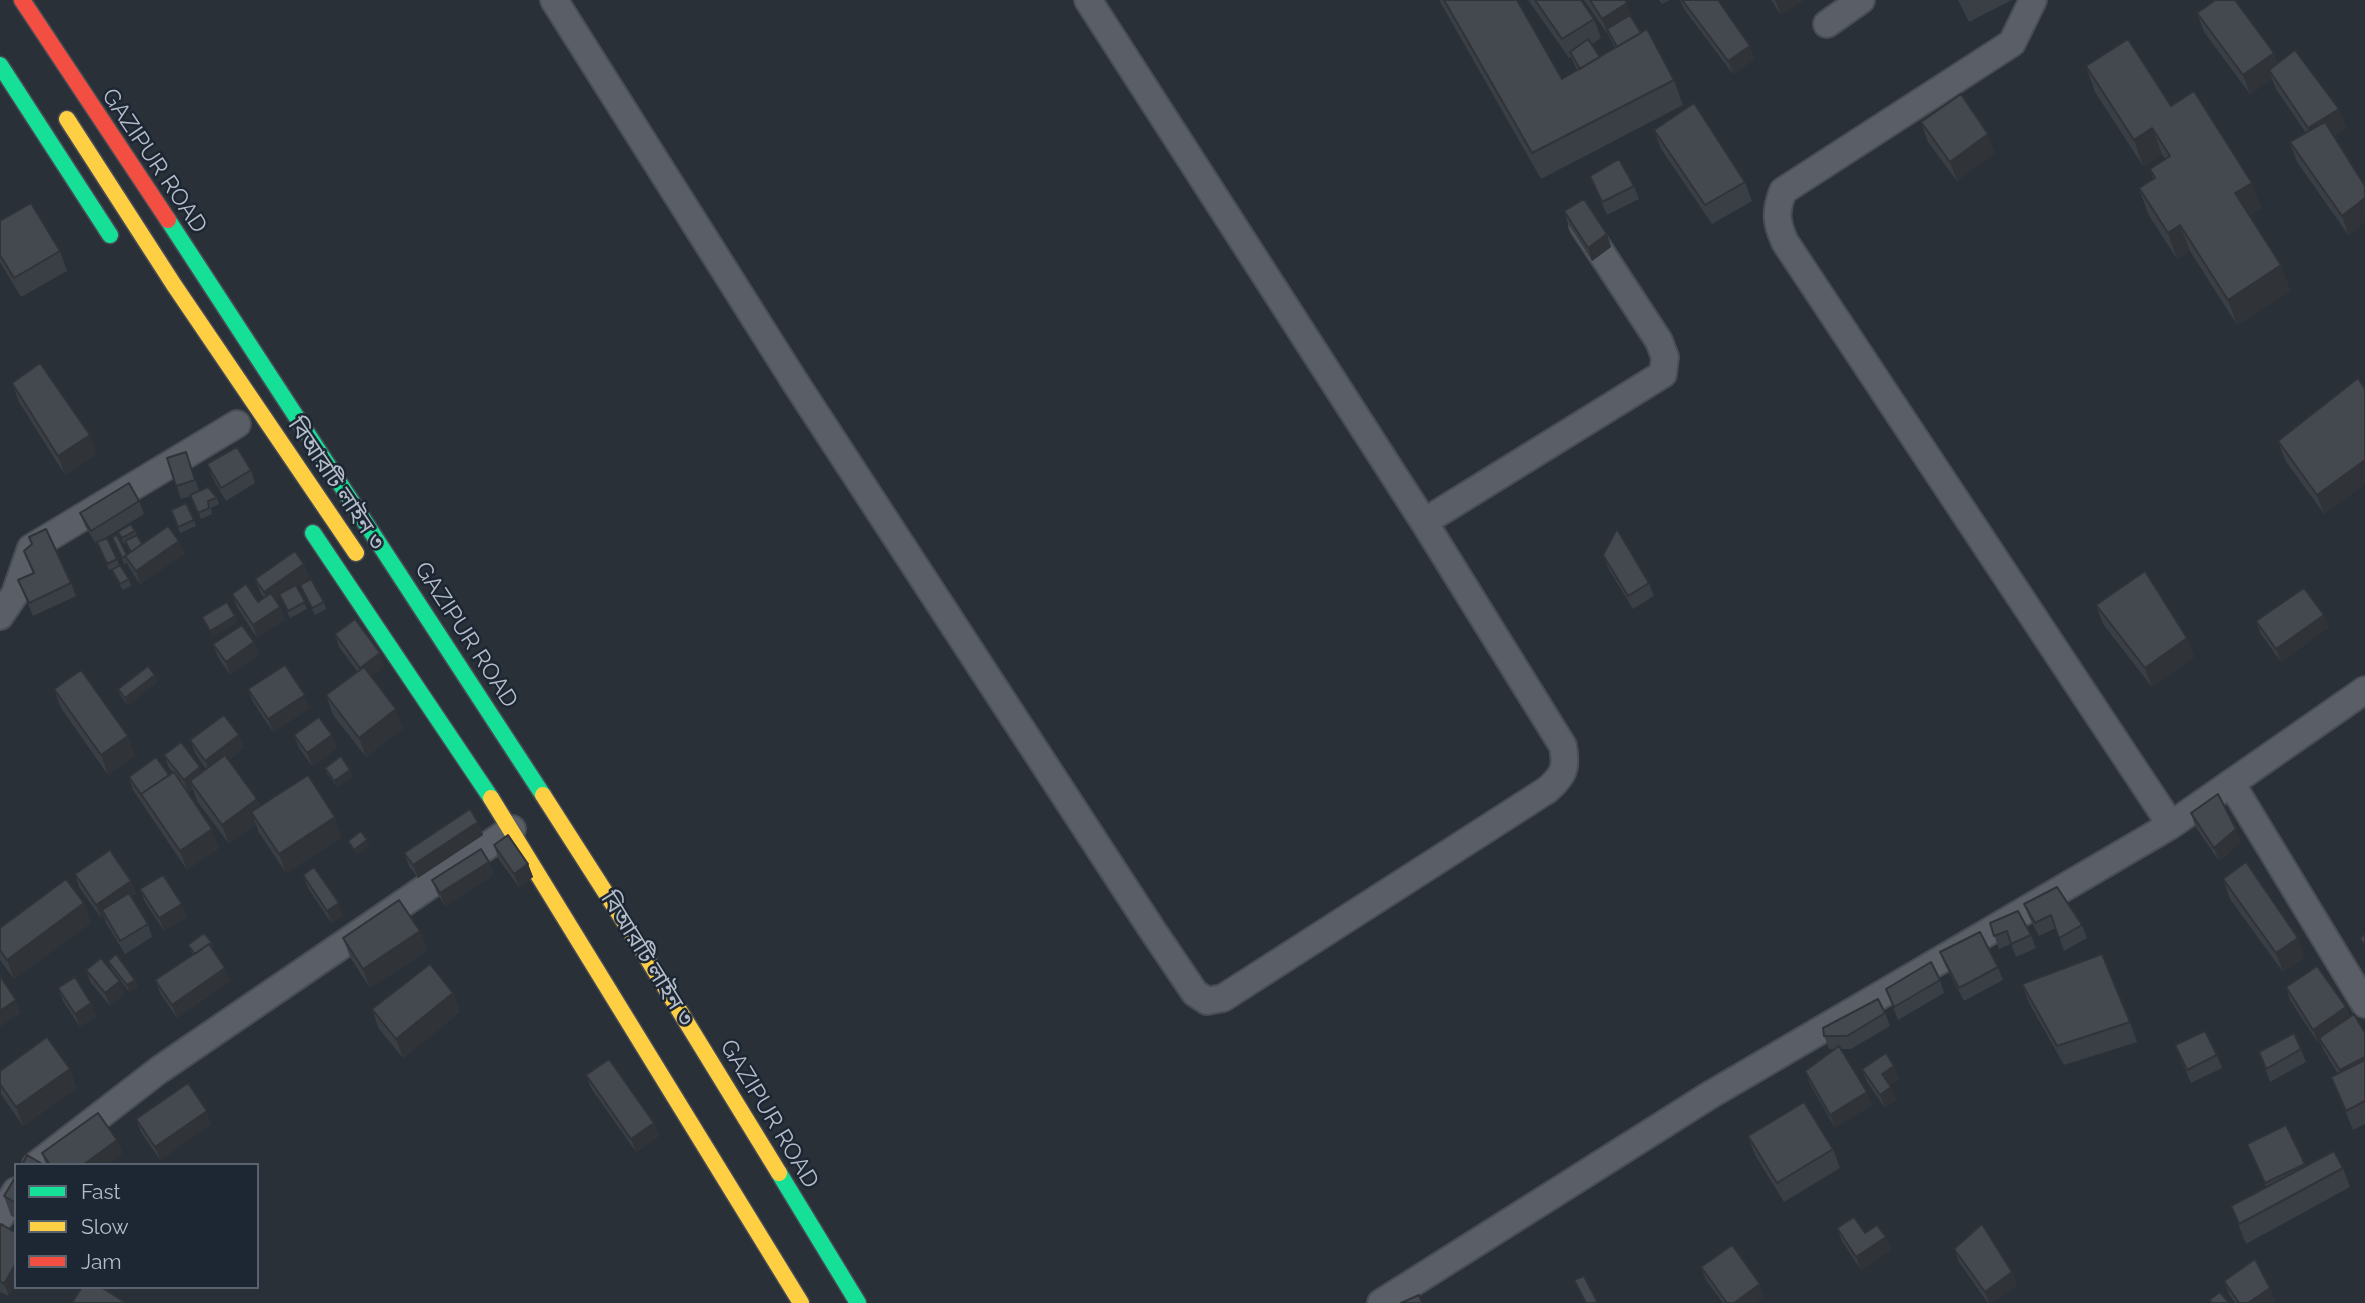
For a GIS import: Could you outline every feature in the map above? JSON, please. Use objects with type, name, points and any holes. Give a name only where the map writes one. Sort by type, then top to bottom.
[{"type":"main road","name":"GAZIPUR ROAD","points":[[22,0],[333,470],[641,948],[858,1303]]},
{"type":"main road","points":[[0,65],[121,250]]},
{"type":"main road","name":"বিআরটি লাইন ৩","points":[[58,105],[174,285],[367,570]]},
{"type":"main road","points":[[305,522],[512,829],[801,1303]]},
{"type":"street","points":[[554,0],[795,382],[1137,908],[1195,993],[1207,1000],[1223,998],[1547,790],[1563,776],[1566,762],[1563,746],[1424,522],[1088,0]]},
{"type":"street","points":[[1830,14],[1861,0]]},
{"type":"street","points":[[2033,0],[2012,43],[1783,191],[1777,207],[1776,221],[1784,242],[2171,825]]},
{"type":"street","points":[[1424,522],[1663,374],[1665,357],[1659,341],[1572,208]]},
{"type":"street","points":[[0,615],[15,594],[31,548],[237,424]]},
{"type":"street","points":[[1381,1303],[1710,1095],[2171,825],[2365,690]]},
{"type":"street","points":[[2231,783],[2365,1004]]},
{"type":"street","points":[[39,1163],[159,1070],[512,829]]},
{"type":"street","points":[[0,1217],[14,1194]]},
{"type":"building","points":[[1444,0],[1517,0],[1562,79],[1647,29],[1674,80],[1532,153]]},
{"type":"building","points":[[1535,0],[1581,0],[1594,19],[1562,39]]},
{"type":"building","points":[[1590,0],[1625,0],[1627,3],[1602,19]]},
{"type":"building","points":[[1682,0],[1718,0],[1750,46],[1728,61]]},
{"type":"building","points":[[2215,0],[2235,0],[2274,53],[2243,75],[2197,13]]},
{"type":"building","points":[[1630,15],[1641,33],[1617,47],[1607,29]]},
{"type":"building","points":[[1588,39],[1600,57],[1580,69],[1570,52]]},
{"type":"building","points":[[2128,39],[2171,106],[2194,91],[2252,183],[2235,193],[2281,265],[2228,300],[2180,225],[2168,233],[2139,188],[2155,178],[2150,169],[2170,156],[2152,128],[2134,140],[2086,66]]},
{"type":"building","points":[[2295,50],[2339,109],[2308,128],[2269,70]]},
{"type":"building","points":[[1961,94],[1988,134],[1950,162],[1921,122]]},
{"type":"building","points":[[1694,103],[1745,182],[1705,205],[1654,130]]},
{"type":"building","points":[[2325,122],[2365,186],[2365,198],[2342,216],[2290,142]]},
{"type":"building","points":[[1619,159],[1634,186],[1602,202],[1590,176]]},
{"type":"building","points":[[1584,199],[1607,234],[1588,248],[1564,211]]},
{"type":"building","points":[[31,203],[60,251],[14,278],[0,255],[0,221]]},
{"type":"building","points":[[40,363],[90,435],[58,456],[12,383]]},
{"type":"building","points":[[2358,378],[2365,389],[2365,460],[2317,495],[2278,441]]},
{"type":"building","points":[[237,447],[251,470],[221,488],[207,464]]},
{"type":"building","points":[[186,452],[195,480],[176,486],[167,458]]},
{"type":"building","points":[[129,483],[139,501],[91,531],[80,513]]},
{"type":"building","points":[[208,487],[217,498],[208,501],[209,508],[198,513],[190,495]]},
{"type":"building","points":[[186,503],[194,520],[178,527],[171,510]]},
{"type":"building","points":[[131,524],[135,531],[122,538],[118,532]]},
{"type":"building","points":[[168,526],[179,541],[136,571],[125,556]]},
{"type":"building","points":[[46,529],[71,583],[29,603],[18,580],[34,573],[24,551],[32,544],[29,537]]},
{"type":"building","points":[[1617,529],[1649,583],[1628,596],[1603,555]]},
{"type":"building","points":[[117,535],[127,555],[122,558],[112,537]]},
{"type":"building","points":[[137,535],[142,544],[131,552],[125,541]]},
{"type":"building","points":[[107,538],[117,559],[107,564],[97,542]]},
{"type":"building","points":[[295,551],[304,564],[264,592],[255,579]]},
{"type":"building","points":[[120,565],[129,579],[120,584],[112,570]]},
{"type":"building","points":[[2145,571],[2187,638],[2145,668],[2096,605]]},
{"type":"building","points":[[311,579],[324,602],[312,608],[300,585]]},
{"type":"building","points":[[246,584],[258,602],[271,593],[280,607],[253,625],[232,594]]},
{"type":"building","points":[[296,585],[305,602],[288,611],[279,594]]},
{"type":"building","points":[[2304,588],[2324,615],[2276,649],[2256,621]]},
{"type":"building","points":[[227,602],[235,616],[210,631],[202,617]]},
{"type":"building","points":[[355,619],[380,653],[360,668],[335,634]]},
{"type":"building","points":[[242,625],[254,642],[226,662],[213,644]]},
{"type":"building","points":[[285,665],[305,695],[268,719],[248,689]]},
{"type":"building","points":[[148,666],[155,675],[125,698],[118,689]]},
{"type":"building","points":[[364,667],[396,709],[359,738],[326,695]]},
{"type":"building","points":[[81,670],[128,736],[101,755],[54,689]]},
{"type":"building","points":[[224,715],[239,735],[205,761],[190,740]]},
{"type":"building","points":[[319,717],[332,735],[307,753],[294,735]]},
{"type":"building","points":[[181,742],[200,767],[184,780],[164,755]]},
{"type":"building","points":[[225,755],[257,799],[222,825],[190,781]]},
{"type":"building","points":[[341,756],[350,770],[334,781],[325,768]]},
{"type":"building","points":[[156,757],[169,775],[141,794],[142,796],[129,777]]},
{"type":"building","points":[[174,772],[212,829],[180,851],[141,794]]},
{"type":"building","points":[[308,775],[335,817],[279,854],[251,812]]},
{"type":"building","points":[[2218,794],[2236,829],[2214,848],[2191,813]]},
{"type":"building","points":[[470,809],[478,822],[413,865],[404,853]]},
{"type":"building","points":[[361,831],[367,840],[354,850],[348,841]]},
{"type":"building","points":[[508,835],[528,864],[514,874],[494,845]]},
{"type":"building","points":[[481,849],[489,862],[440,893],[432,880]]},
{"type":"building","points":[[110,850],[131,881],[96,905],[75,874]]},
{"type":"building","points":[[2246,862],[2298,938],[2276,953],[2223,879]]},
{"type":"building","points":[[314,867],[339,903],[327,911],[303,875]]},
{"type":"building","points":[[163,875],[182,904],[159,918],[140,889]]},
{"type":"building","points":[[66,879],[84,903],[7,960],[0,950],[0,928]]},
{"type":"building","points":[[2057,887],[2082,925],[2059,938],[2051,915],[2035,923],[2024,904]]},
{"type":"building","points":[[129,893],[148,924],[120,941],[102,910]]},
{"type":"building","points":[[399,900],[420,931],[363,969],[343,938]]},
{"type":"building","points":[[2018,911],[2031,935],[2011,944],[2007,931],[1994,936],[1990,923]]},
{"type":"building","points":[[1980,932],[1998,967],[1959,988],[1940,952]]},
{"type":"building","points":[[204,933],[212,943],[195,954],[188,945]]},
{"type":"building","points":[[209,944],[225,968],[172,1005],[155,980]]},
{"type":"building","points":[[116,954],[135,980],[127,985],[108,961]]},
{"type":"building","points":[[2102,954],[2130,1022],[2057,1046],[2022,984]]},
{"type":"building","points":[[101,958],[120,981],[105,993],[86,970]]},
{"type":"building","points":[[1931,962],[1940,980],[1894,1007],[1886,989]]},
{"type":"building","points":[[430,964],[453,993],[396,1039],[372,1009]]},
{"type":"building","points":[[2317,966],[2346,1007],[2313,1030],[2286,987]]},
{"type":"building","points":[[0,976],[16,1000],[0,1011]]},
{"type":"building","points":[[75,977],[91,1003],[75,1014],[58,988]]},
{"type":"building","points":[[1878,999],[1885,1013],[1847,1036],[1824,1036],[1823,1028]]},
{"type":"building","points":[[2354,1014],[2365,1033],[2365,1057],[2340,1070],[2319,1038]]},
{"type":"building","points":[[2205,1031],[2217,1055],[2187,1070],[2175,1045]]},
{"type":"building","points":[[2294,1033],[2301,1049],[2266,1069],[2259,1052]]},
{"type":"building","points":[[47,1037],[70,1069],[16,1107],[0,1084],[0,1071]]},
{"type":"building","points":[[1839,1046],[1867,1092],[1830,1115],[1805,1071]]},
{"type":"building","points":[[1886,1053],[1894,1066],[1882,1074],[1891,1087],[1880,1095],[1862,1069]]},
{"type":"building","points":[[609,1059],[654,1123],[631,1139],[586,1075]]},
{"type":"building","points":[[2365,1060],[2365,1101],[2346,1111],[2331,1077]]},
{"type":"building","points":[[188,1083],[207,1111],[155,1147],[136,1119]]},
{"type":"building","points":[[1804,1102],[1833,1149],[1777,1183],[1748,1136]]},
{"type":"building","points":[[98,1113],[117,1140],[86,1163],[49,1163],[42,1153]]},
{"type":"building","points":[[2286,1125],[2305,1164],[2265,1183],[2247,1144]]},
{"type":"building","points":[[2334,1151],[2343,1168],[2239,1224],[2231,1206]]},
{"type":"building","points":[[27,1155],[41,1163],[23,1163]]},
{"type":"building","points":[[14,1179],[14,1202],[4,1196]]},
{"type":"building","points":[[1854,1217],[1865,1233],[1877,1225],[1886,1237],[1856,1257],[1837,1228]]},
{"type":"building","points":[[1,1224],[14,1232],[14,1266],[4,1284],[0,1281]]},
{"type":"building","points":[[1982,1224],[2012,1272],[1985,1292],[1954,1249]]},
{"type":"building","points":[[1732,1245],[1760,1284],[1734,1303],[1727,1303],[1701,1267]]},
{"type":"building","points":[[2255,1259],[2270,1288],[2248,1303],[2239,1303],[2224,1281]]},
{"type":"building","points":[[1584,1276],[1598,1303],[1586,1303],[1574,1280]]},
{"type":"building","points":[[81,1289],[104,1289],[126,1303],[72,1303]]},
{"type":"building","points":[[2220,1292],[2229,1303],[2212,1303],[2209,1300]]},
{"type":"building","points":[[1419,1295],[1422,1303],[1401,1303]]},
{"type":"traffic: fast","points":[[0,65],[110,235]]},
{"type":"traffic: fast","points":[[168,220],[543,795]]},
{"type":"traffic: fast","points":[[313,533],[491,798]]},
{"type":"traffic: fast","points":[[779,1173],[858,1303]]},
{"type":"traffic: slow","points":[[67,119],[174,285],[356,553]]},
{"type":"traffic: slow","points":[[543,795],[641,948],[779,1173]]},
{"type":"traffic: slow","points":[[491,798],[801,1303]]},
{"type":"traffic: jam","points":[[22,0],[168,220]]}]
